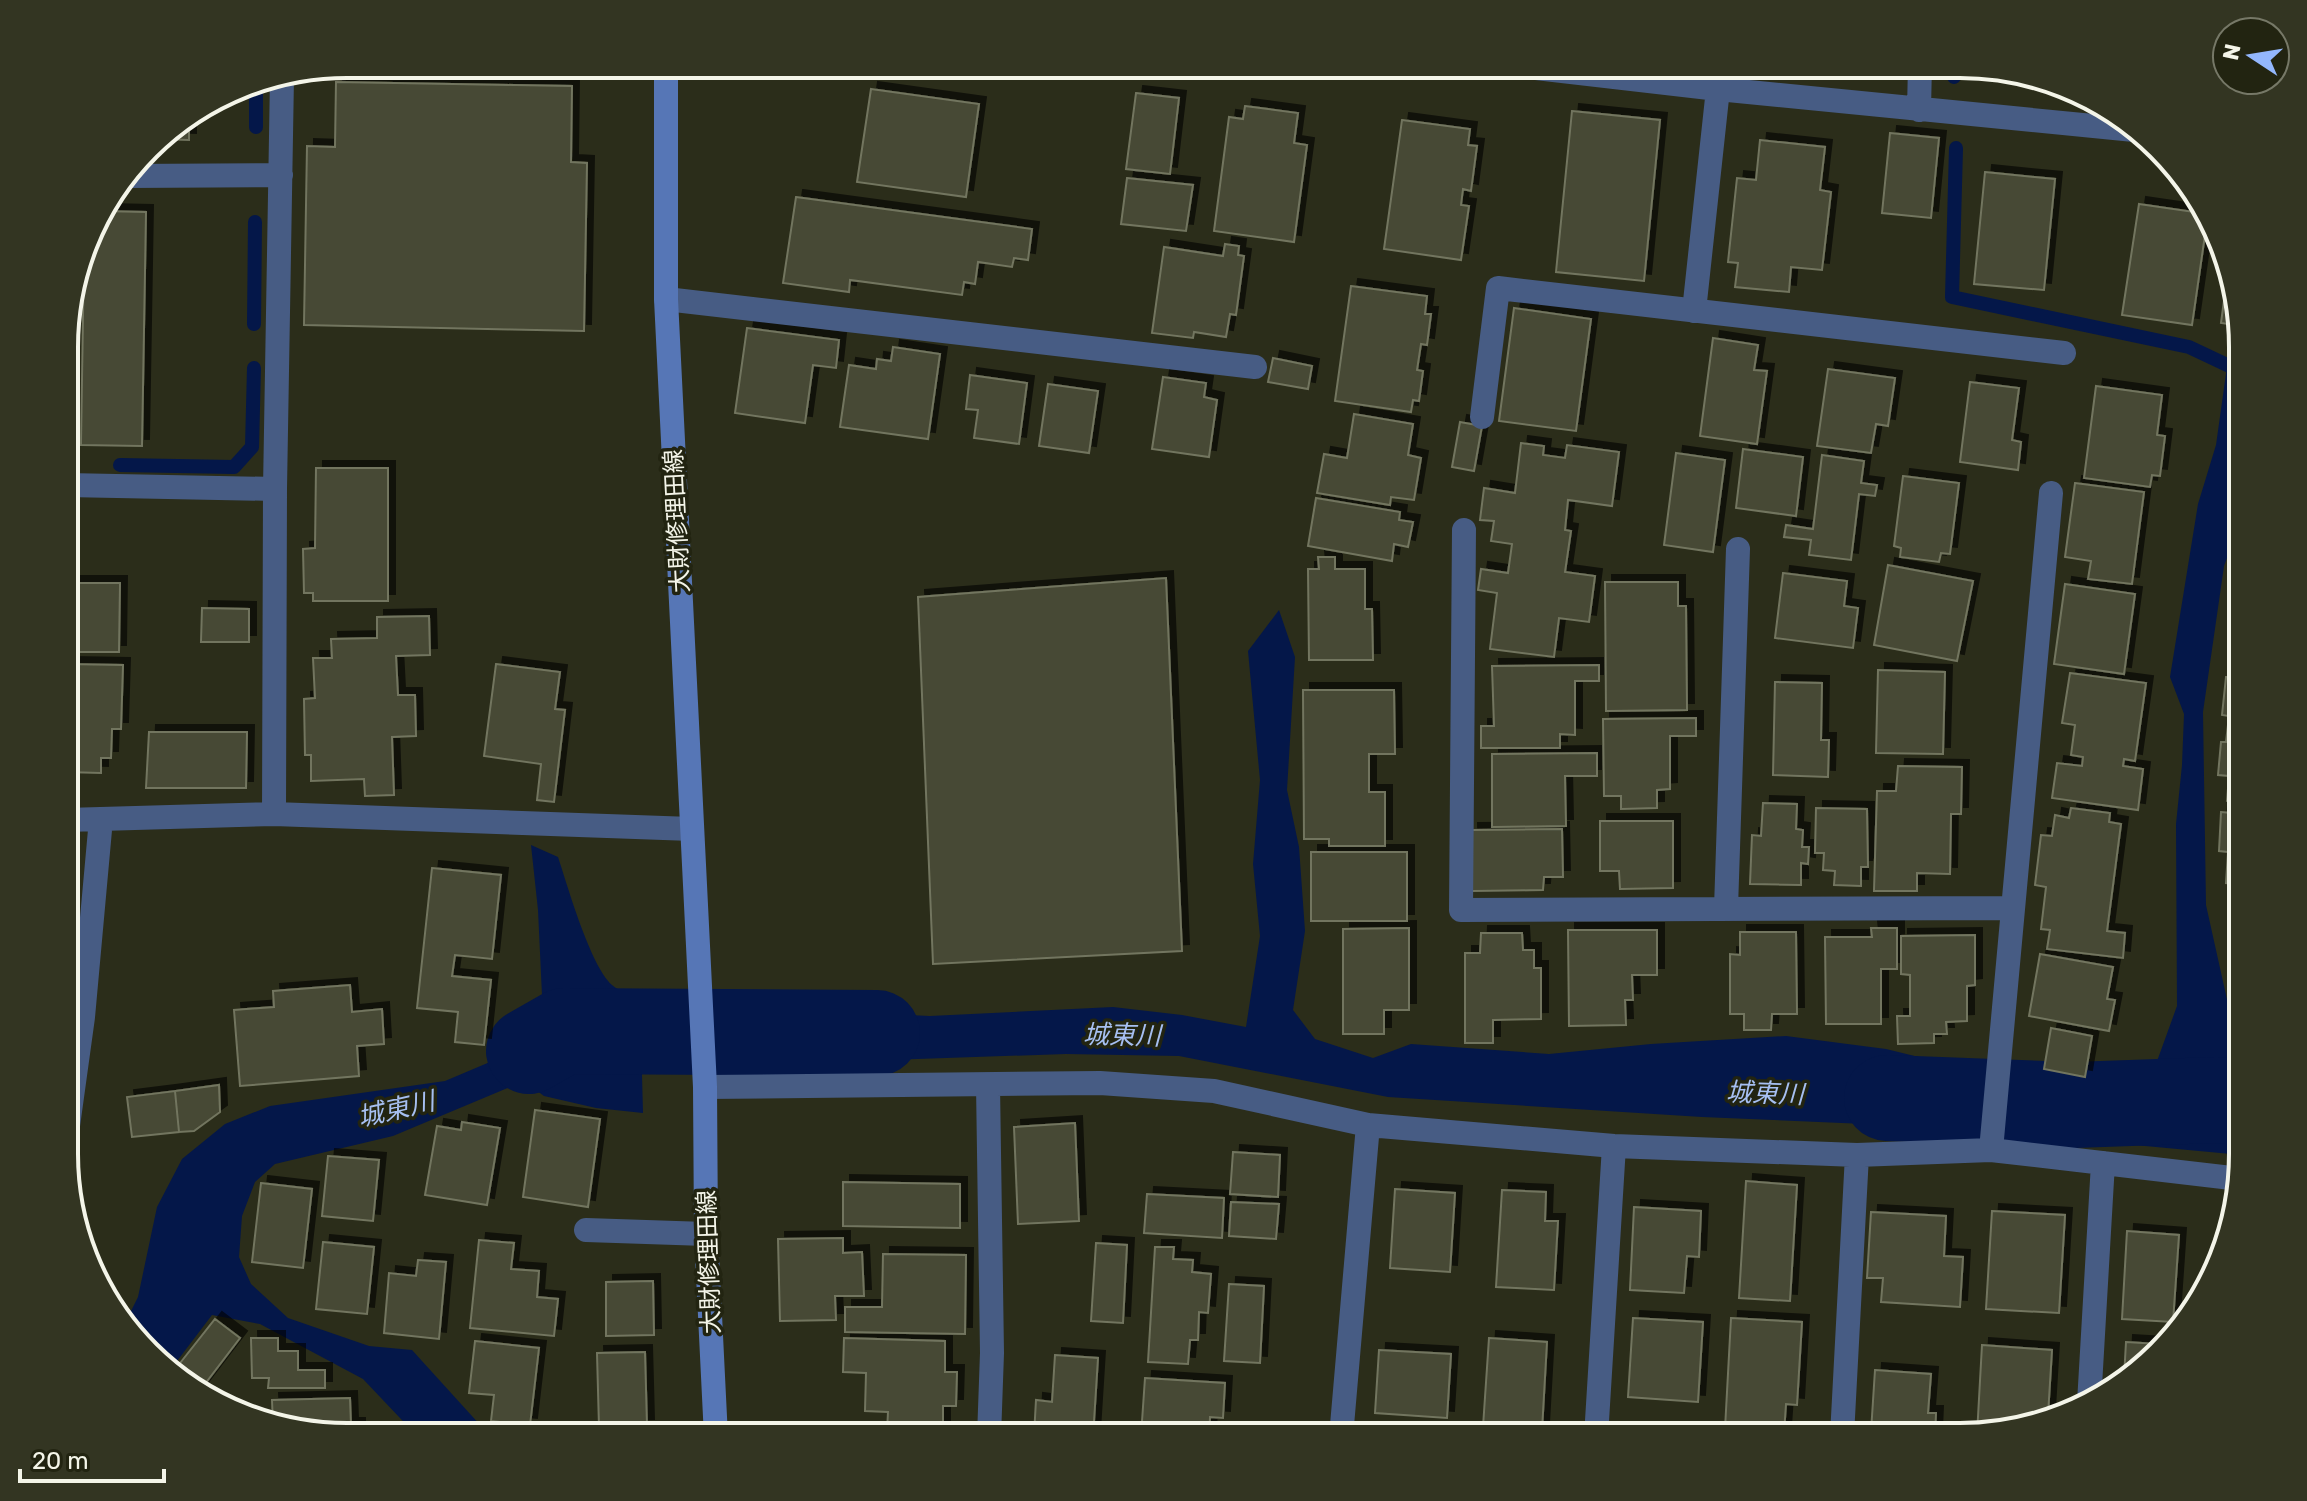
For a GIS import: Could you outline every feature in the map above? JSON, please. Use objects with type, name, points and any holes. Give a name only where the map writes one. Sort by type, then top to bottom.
[{"type":"street","points":[[1625,78],[2116,128]]},
{"type":"street","points":[[1919,110],[1920,78]]},
{"type":"street","name":"大財修理田線","points":[[666,79],[666,299],[705,1087],[706,1234],[715,1423]]},
{"type":"street","points":[[274,814],[275,489],[282,86]]},
{"type":"street","points":[[1694,311],[1718,89]]},
{"type":"street","points":[[140,176],[281,175]]},
{"type":"street","points":[[1482,417],[1498,288],[2064,353]]},
{"type":"street","points":[[666,299],[1255,367]]},
{"type":"street","points":[[78,485],[275,489]]},
{"type":"street","points":[[1991,1150],[2051,493]]},
{"type":"street","points":[[1464,530],[1461,910],[2013,908]]},
{"type":"street","points":[[1726,908],[1738,549]]},
{"type":"street","points":[[78,820],[274,814],[692,829]]},
{"type":"street","points":[[78,1053],[101,819]]},
{"type":"street","points":[[705,1087],[1100,1083],[1214,1091],[1368,1125],[1614,1146],[1857,1155],[1991,1150],[2227,1178]]},
{"type":"street","points":[[988,1085],[992,1353],[990,1423]]},
{"type":"street","points":[[1342,1422],[1368,1125]]},
{"type":"street","points":[[1597,1422],[1614,1146]]},
{"type":"street","points":[[1843,1422],[1857,1155]]},
{"type":"street","points":[[2090,1389],[2103,1163]]},
{"type":"street","points":[[586,1230],[706,1234]]},
{"type":"water","points":[[2228,359],[2228,555],[2203,712],[2206,905],[2228,1004],[2228,1154],[2027,1135],[2033,1081],[2127,1085],[2156,1064],[2177,1006],[2176,824],[2184,714],[2170,677],[2198,504],[2216,445]]},
{"type":"water","points":[[1279,610],[1295,657],[1287,790],[1299,847],[1305,931],[1293,1010],[1315,1039],[1373,1058],[1411,1044],[1549,1054],[1786,1036],[1886,1049],[1980,1072],[1981,1129],[1702,1117],[1388,1097],[1179,1056],[1066,1054],[888,1060],[791,1058],[756,1049],[757,1000],[819,1011],[930,1016],[1113,1007],[1246,1027],[1260,936],[1253,864],[1260,780],[1248,651]]},
{"type":"water","points":[[531,845],[558,857],[580,925],[604,975],[615,987],[640,999],[643,1113],[596,1108],[544,1096],[524,1081],[393,1136],[275,1164],[255,1182],[242,1216],[239,1257],[251,1284],[288,1318],[369,1346],[412,1350],[478,1423],[405,1423],[363,1379],[260,1324],[212,1315],[177,1361],[130,1312],[138,1297],[157,1207],[182,1159],[225,1124],[270,1106],[445,1081],[497,1059],[529,1038],[542,995]]},
{"type":"building","points":[[336,82],[572,86],[571,162],[587,163],[584,331],[304,325],[307,146],[335,147]]},
{"type":"building","points":[[871,89],[979,104],[966,197],[857,182]]},
{"type":"building","points":[[1136,93],[1179,98],[1170,174],[1126,169]]},
{"type":"building","points":[[1245,106],[1298,113],[1294,143],[1307,145],[1294,242],[1214,231],[1229,117],[1243,119]]},
{"type":"building","points":[[1572,111],[1660,120],[1644,281],[1556,272]]},
{"type":"building","points":[[1402,120],[1470,129],[1468,145],[1477,146],[1471,191],[1463,189],[1461,205],[1469,206],[1461,260],[1384,249]]},
{"type":"building","points":[[189,130],[189,140],[176,140]]},
{"type":"building","points":[[1890,133],[1939,138],[1931,218],[1882,213]]},
{"type":"building","points":[[1760,140],[1825,147],[1820,190],[1831,192],[1822,270],[1791,267],[1789,292],[1735,287],[1738,263],[1728,262],[1737,178],[1756,180]]},
{"type":"building","points":[[1985,172],[2055,179],[2044,290],[1974,284]]},
{"type":"building","points":[[1127,178],[1193,185],[1186,231],[1121,224]]},
{"type":"building","points":[[796,197],[1032,229],[1028,260],[1014,258],[1012,267],[978,262],[975,284],[964,282],[962,295],[850,280],[849,292],[783,283]]},
{"type":"building","points":[[2139,204],[2192,212],[2205,236],[2192,325],[2122,315]]},
{"type":"building","points":[[114,211],[146,212],[142,446],[81,445],[83,295],[87,277],[98,244]]},
{"type":"building","points":[[1225,244],[1239,246],[1238,255],[1244,256],[1236,315],[1230,314],[1226,337],[1194,332],[1193,338],[1152,333],[1164,247],[1223,256]]},
{"type":"building","points":[[1351,286],[1427,296],[1425,314],[1431,314],[1427,345],[1421,344],[1417,370],[1423,371],[1419,401],[1413,400],[1411,412],[1335,401]]},
{"type":"building","points":[[2224,298],[2228,324],[2221,323]]},
{"type":"building","points":[[1514,308],[1591,319],[1576,431],[1499,421]]},
{"type":"building","points":[[747,328],[839,340],[836,368],[813,365],[805,423],[735,413]]},
{"type":"building","points":[[1713,338],[1758,345],[1754,370],[1767,371],[1757,444],[1700,436]]},
{"type":"building","points":[[893,347],[940,354],[928,439],[840,427],[849,365],[876,369],[877,359],[891,361]]},
{"type":"building","points":[[1273,358],[1312,366],[1308,389],[1268,382]]},
{"type":"building","points":[[1828,369],[1895,378],[1888,426],[1876,424],[1871,453],[1817,446]]},
{"type":"building","points":[[970,375],[1027,383],[1019,444],[974,438],[978,410],[966,409]]},
{"type":"building","points":[[1163,377],[1206,383],[1204,397],[1217,400],[1209,457],[1152,449]]},
{"type":"building","points":[[1970,382],[2019,388],[2012,440],[2021,442],[2018,470],[1960,462]]},
{"type":"building","points":[[1048,384],[1098,391],[1089,453],[1039,446]]},
{"type":"building","points":[[2096,386],[2162,395],[2157,435],[2165,436],[2160,476],[2152,475],[2150,487],[2084,478]]},
{"type":"building","points":[[1354,414],[1413,424],[1408,455],[1421,458],[1414,500],[1391,497],[1390,505],[1317,493],[1324,454],[1347,458]]},
{"type":"building","points":[[1460,422],[1482,426],[1474,471],[1452,467]]},
{"type":"building","points":[[1521,443],[1544,446],[1543,455],[1565,458],[1567,445],[1619,452],[1612,506],[1568,500],[1565,530],[1571,531],[1565,572],[1595,576],[1589,622],[1559,618],[1554,657],[1490,649],[1497,593],[1478,590],[1481,569],[1508,573],[1512,544],[1491,541],[1494,521],[1480,520],[1484,488],[1515,493]]},
{"type":"building","points":[[1743,449],[1803,457],[1796,516],[1736,508]]},
{"type":"building","points":[[1676,453],[1725,460],[1713,552],[1664,545]]},
{"type":"building","points":[[1822,455],[1864,461],[1861,483],[1877,485],[1875,496],[1859,494],[1851,560],[1809,555],[1811,540],[1784,537],[1786,525],[1813,529]]},
{"type":"building","points":[[316,468],[388,468],[388,601],[313,601],[313,593],[304,593],[303,549],[315,548]]},
{"type":"building","points":[[1903,476],[1959,483],[1950,554],[1941,553],[1939,562],[1900,557],[1901,548],[1894,546]]},
{"type":"building","points":[[2075,483],[2144,492],[2132,584],[2088,579],[2091,561],[2065,557]]},
{"type":"building","points":[[1316,498],[1400,512],[1399,520],[1413,522],[1408,547],[1394,544],[1392,561],[1308,546]]},
{"type":"building","points":[[1318,557],[1335,557],[1335,569],[1365,569],[1365,609],[1372,609],[1373,660],[1309,660],[1308,569],[1319,569]]},
{"type":"building","points":[[1888,565],[1973,581],[1957,661],[1874,645]]},
{"type":"building","points":[[1783,573],[1847,581],[1844,606],[1858,608],[1853,648],[1775,638]]},
{"type":"building","points":[[1166,578],[1182,951],[933,964],[918,597]]},
{"type":"building","points":[[1605,582],[1678,582],[1678,606],[1686,606],[1687,710],[1606,711]]},
{"type":"building","points":[[78,583],[120,583],[119,652],[78,652]]},
{"type":"building","points":[[2065,584],[2135,594],[2124,674],[2054,664]]},
{"type":"building","points":[[202,608],[249,609],[249,642],[201,642]]},
{"type":"building","points":[[429,616],[430,655],[396,656],[398,695],[415,695],[416,736],[392,737],[394,795],[365,796],[364,779],[311,781],[311,755],[305,755],[304,699],[315,698],[313,658],[332,658],[331,639],[377,638],[377,617]]},
{"type":"building","points":[[78,664],[123,665],[121,729],[112,729],[111,758],[101,758],[101,773],[78,772]]},
{"type":"building","points":[[496,664],[560,672],[555,709],[565,710],[554,802],[537,800],[541,764],[484,756]]},
{"type":"building","points":[[1599,665],[1599,681],[1575,681],[1575,735],[1560,734],[1560,748],[1481,748],[1481,726],[1494,726],[1492,666]]},
{"type":"building","points":[[1878,670],[1945,672],[1943,754],[1876,753]]},
{"type":"building","points":[[2070,673],[2146,683],[2135,761],[2124,759],[2123,766],[2143,769],[2138,810],[2052,798],[2057,763],[2082,766],[2083,757],[2071,755],[2075,725],[2062,723]]},
{"type":"building","points":[[2226,677],[2228,677],[2228,716],[2222,715]]},
{"type":"building","points":[[1775,682],[1822,683],[1821,740],[1829,740],[1828,777],[1773,775]]},
{"type":"building","points":[[1303,690],[1394,690],[1395,754],[1369,754],[1369,792],[1385,792],[1385,846],[1329,846],[1329,839],[1304,839]]},
{"type":"building","points":[[1696,718],[1696,736],[1670,736],[1670,789],[1657,790],[1657,808],[1621,809],[1621,796],[1604,796],[1603,719]]},
{"type":"building","points":[[2228,725],[2228,776],[2218,775],[2221,742],[2226,742]]},
{"type":"building","points":[[149,732],[247,732],[246,788],[146,788]]},
{"type":"building","points":[[1597,753],[1597,776],[1565,776],[1566,826],[1492,827],[1492,754]]},
{"type":"building","points":[[1898,766],[1962,767],[1961,814],[1951,814],[1950,874],[1917,873],[1917,891],[1874,891],[1877,791],[1896,791]]},
{"type":"building","points":[[1763,803],[1797,804],[1796,829],[1803,830],[1802,847],[1809,847],[1808,864],[1801,863],[1801,885],[1750,884],[1752,835],[1761,836]]},
{"type":"building","points":[[1816,808],[1867,809],[1868,867],[1861,867],[1861,886],[1834,885],[1835,871],[1823,870],[1824,853],[1815,853]]},
{"type":"building","points":[[2071,808],[2110,813],[2109,822],[2121,824],[2107,931],[2125,933],[2123,958],[2047,949],[2050,930],[2041,929],[2046,887],[2035,885],[2041,835],[2052,836],[2055,815],[2069,818]]},
{"type":"building","points":[[2221,812],[2228,813],[2228,852],[2219,851]]},
{"type":"building","points":[[1600,821],[1673,821],[1673,888],[1620,889],[1619,871],[1600,871]]},
{"type":"building","points":[[1562,829],[1563,877],[1544,877],[1543,890],[1472,891],[1471,830]]},
{"type":"building","points":[[1311,852],[1407,852],[1407,921],[1311,921]]},
{"type":"building","points":[[432,868],[501,875],[492,959],[455,955],[452,976],[491,980],[484,1045],[455,1042],[458,1012],[417,1008]]},
{"type":"building","points":[[1409,928],[1409,1010],[1384,1010],[1384,1034],[1343,1034],[1343,929]]},
{"type":"building","points":[[1871,928],[1897,928],[1897,969],[1881,969],[1881,1024],[1826,1024],[1825,937],[1872,937]]},
{"type":"building","points":[[1568,930],[1657,930],[1657,975],[1632,975],[1633,1000],[1625,1000],[1626,1025],[1569,1026]]},
{"type":"building","points":[[1740,932],[1796,932],[1797,1014],[1772,1014],[1771,1030],[1744,1030],[1744,1014],[1730,1014],[1730,954],[1740,955]]},
{"type":"building","points":[[1481,933],[1522,933],[1523,950],[1534,950],[1534,968],[1541,968],[1541,1019],[1493,1020],[1493,1043],[1465,1043],[1465,953],[1480,953]]},
{"type":"building","points":[[1975,935],[1975,985],[1967,986],[1967,1021],[1946,1022],[1947,1034],[1934,1034],[1934,1043],[1898,1044],[1897,1016],[1910,1016],[1910,975],[1901,974],[1901,936]]},
{"type":"building","points":[[2040,954],[2113,967],[2107,999],[2115,1000],[2109,1031],[2029,1016]]},
{"type":"building","points":[[350,985],[352,1012],[382,1009],[384,1044],[357,1046],[359,1076],[240,1086],[234,1010],[274,1007],[273,991]]},
{"type":"building","points":[[2051,1028],[2092,1036],[2085,1077],[2044,1069]]},
{"type":"building","points":[[219,1085],[220,1112],[194,1131],[179,1132],[175,1091]]},
{"type":"building","points":[[175,1091],[179,1132],[132,1137],[127,1097]]},
{"type":"building","points":[[535,1110],[600,1119],[588,1207],[523,1197]]},
{"type":"building","points":[[462,1122],[500,1128],[487,1205],[425,1195],[437,1126],[461,1130]]},
{"type":"building","points":[[1075,1123],[1079,1221],[1018,1224],[1014,1127]]},
{"type":"building","points":[[1233,1152],[1280,1155],[1278,1197],[1230,1194]]},
{"type":"building","points":[[328,1156],[379,1160],[373,1221],[322,1216]]},
{"type":"building","points":[[1746,1181],[1797,1185],[1790,1301],[1739,1298]]},
{"type":"building","points":[[843,1182],[960,1184],[960,1228],[843,1226]]},
{"type":"building","points":[[261,1183],[312,1189],[303,1268],[252,1262]]},
{"type":"building","points":[[1395,1189],[1455,1193],[1450,1272],[1390,1268]]},
{"type":"building","points":[[1502,1190],[1546,1192],[1545,1221],[1558,1221],[1554,1290],[1496,1287]]},
{"type":"building","points":[[1147,1194],[1224,1198],[1222,1238],[1144,1233]]},
{"type":"building","points":[[1231,1202],[1279,1204],[1276,1239],[1229,1236]]},
{"type":"building","points":[[1634,1207],[1701,1211],[1699,1257],[1687,1256],[1684,1293],[1630,1290]]},
{"type":"building","points":[[1992,1211],[2065,1215],[2059,1313],[1986,1309]]},
{"type":"building","points":[[1871,1212],[1946,1216],[1944,1256],[1963,1257],[1960,1307],[1881,1302],[1883,1278],[1867,1278]]},
{"type":"building","points":[[2127,1231],[2179,1235],[2173,1317],[2169,1322],[2122,1319]]},
{"type":"building","points":[[843,1238],[843,1253],[862,1252],[864,1296],[835,1296],[836,1320],[780,1321],[778,1239]]},
{"type":"building","points":[[479,1240],[514,1243],[511,1269],[539,1271],[537,1297],[558,1299],[554,1336],[470,1328]]},
{"type":"building","points":[[323,1242],[374,1247],[367,1314],[316,1309]]},
{"type":"building","points":[[1096,1243],[1127,1245],[1123,1323],[1091,1321]]},
{"type":"building","points":[[1155,1247],[1174,1247],[1173,1259],[1193,1260],[1192,1272],[1211,1274],[1208,1313],[1199,1312],[1198,1340],[1190,1340],[1188,1364],[1148,1362]]},
{"type":"building","points":[[883,1254],[966,1255],[965,1334],[845,1332],[845,1307],[882,1307]]},
{"type":"building","points":[[418,1260],[446,1262],[439,1339],[384,1333],[389,1273],[416,1276]]},
{"type":"building","points":[[653,1281],[654,1335],[606,1336],[606,1282]]},
{"type":"building","points":[[1229,1284],[1264,1286],[1260,1363],[1224,1361]]},
{"type":"building","points":[[1633,1318],[1703,1322],[1698,1402],[1628,1397]]},
{"type":"building","points":[[1731,1318],[1802,1322],[1797,1405],[1786,1404],[1785,1422],[1725,1422]]},
{"type":"building","points":[[215,1319],[240,1338],[206,1383],[179,1364]]},
{"type":"building","points":[[251,1338],[278,1338],[278,1351],[298,1351],[298,1370],[325,1370],[325,1388],[268,1388],[269,1378],[252,1378]]},
{"type":"building","points":[[844,1338],[945,1341],[945,1372],[957,1372],[956,1406],[943,1406],[943,1423],[887,1423],[888,1412],[865,1411],[866,1373],[843,1372]]},
{"type":"building","points":[[1489,1338],[1547,1342],[1542,1422],[1483,1422]]},
{"type":"building","points":[[475,1341],[539,1348],[530,1423],[491,1421],[494,1395],[469,1393]]},
{"type":"building","points":[[2126,1342],[2150,1343],[2137,1356],[2125,1366]]},
{"type":"building","points":[[1982,1345],[2052,1350],[2048,1408],[2012,1418],[1978,1422]]},
{"type":"building","points":[[1379,1350],[1451,1354],[1447,1418],[1375,1413]]},
{"type":"building","points":[[645,1352],[647,1423],[599,1423],[597,1353]]},
{"type":"building","points":[[1055,1355],[1098,1358],[1094,1423],[1035,1423],[1036,1400],[1052,1402]]},
{"type":"building","points":[[1875,1370],[1931,1374],[1928,1413],[1936,1413],[1936,1422],[1872,1422]]},
{"type":"building","points":[[1145,1378],[1225,1383],[1223,1418],[1210,1417],[1210,1422],[1142,1423]]},
{"type":"building","points":[[350,1398],[351,1423],[312,1421],[277,1414],[273,1413],[272,1400]]},
{"type":"waterway","points":[[256,94],[256,127]]},
{"type":"waterway","points":[[1956,148],[1952,297],[2189,347],[2228,365]]},
{"type":"waterway","points":[[254,324],[255,222]]},
{"type":"waterway","points":[[120,465],[234,467],[252,447],[254,368]]},
{"type":"waterway","name":"城東川","points":[[529,1051],[564,1031],[877,1033]]},
{"type":"waterway","name":"城東川","points":[[1887,1098],[2074,1105],[2228,1101]]}]
